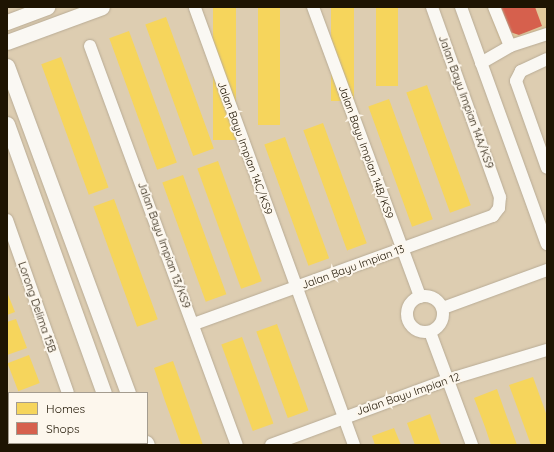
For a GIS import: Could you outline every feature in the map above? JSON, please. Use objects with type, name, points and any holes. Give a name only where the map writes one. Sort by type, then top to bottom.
[{"type":"street","points":[[102,7],[14,39],[8,69],[128,392]]},
{"type":"street","name":"Jalan Bayu Impian 14B/KS9","points":[[313,7],[420,297]]},
{"type":"street","name":"Jalan Bayu Impian 14A/KS9","points":[[432,7],[500,197]]},
{"type":"street","points":[[461,7],[547,244]]},
{"type":"street","points":[[494,7],[510,46]]},
{"type":"street","name":"Jalan Bayu Impian 14C/KS9","points":[[195,8],[354,445]]},
{"type":"street","points":[[7,12],[42,9]]},
{"type":"street","points":[[7,22],[42,9]]},
{"type":"street","points":[[481,62],[510,46],[547,34]]},
{"type":"street","name":"Jalan Bayu Impian 13/KS9","points":[[90,46],[194,324],[237,445]]},
{"type":"street","points":[[547,59],[525,68],[518,74],[518,88],[547,168]]},
{"type":"street","points":[[7,124],[104,392]]},
{"type":"street","name":"Jalan Bayu Impian 13","points":[[194,324],[493,216],[498,208],[500,197]]},
{"type":"street","name":"Lorong Delima 15B","points":[[7,220],[68,392]]},
{"type":"street","points":[[442,308],[547,270]]},
{"type":"street","points":[[420,297],[432,297],[442,308],[441,323],[430,332],[416,330],[408,319],[409,305],[420,297]]},
{"type":"street","points":[[430,332],[472,445]]},
{"type":"street","name":"Jalan Bayu Impian 12","points":[[271,445],[343,417],[447,380],[547,350]]},
{"type":"shaded area","points":[[487,7],[547,7],[547,28],[501,44]]},
{"type":"building: Homes","points":[[213,7],[236,7],[236,140],[213,140]]},
{"type":"building: Homes","points":[[258,7],[280,7],[280,125],[258,125]]},
{"type":"building: Homes","points":[[331,7],[354,7],[354,101],[331,101]]},
{"type":"building: Homes","points":[[376,7],[398,7],[398,86],[376,86]]},
{"type":"building: Homes","points":[[166,17],[214,149],[193,156],[145,25]]},
{"type":"building: Homes","points":[[129,31],[177,163],[157,170],[109,38]]},
{"type":"building: Homes","points":[[61,57],[109,188],[89,195],[41,64]]},
{"type":"building: Homes","points":[[427,85],[471,205],[450,213],[406,93]]},
{"type":"building: Homes","points":[[389,99],[433,219],[412,227],[368,107]]},
{"type":"building: Homes","points":[[323,123],[367,243],[347,250],[303,130]]},
{"type":"building: Homes","points":[[285,137],[329,258],[308,266],[264,145]]},
{"type":"building: Homes","points":[[218,161],[262,281],[241,289],[197,169]]},
{"type":"building: Homes","points":[[183,175],[226,294],[206,302],[162,183]]},
{"type":"building: Homes","points":[[114,199],[158,319],[137,327],[93,207]]},
{"type":"building: Homes","points":[[7,292],[15,312],[7,315]]},
{"type":"building: Homes","points":[[16,319],[27,348],[7,355],[7,322]]},
{"type":"building: Homes","points":[[277,324],[308,410],[288,418],[256,332]]},
{"type":"building: Homes","points":[[242,337],[273,423],[253,431],[221,345]]},
{"type":"building: Homes","points":[[29,355],[40,383],[18,391],[8,363]]},
{"type":"building: Homes","points":[[173,361],[203,445],[181,445],[165,401],[154,368]]},
{"type":"building: Homes","points":[[533,377],[547,416],[547,445],[531,445],[509,385]]},
{"type":"building: Homes","points":[[497,389],[517,445],[491,445],[474,398]]},
{"type":"building: Homes","points":[[8,403],[8,437],[7,437]]},
{"type":"building: Homes","points":[[430,414],[441,445],[415,445],[407,423]]},
{"type":"building: Homes","points":[[394,428],[401,445],[375,445],[372,436]]},
{"type":"building: Homes","points":[[34,444],[62,444],[62,445]]},
{"type":"building: Shops","points":[[501,7],[535,7],[542,26],[519,35],[510,32]]}]
